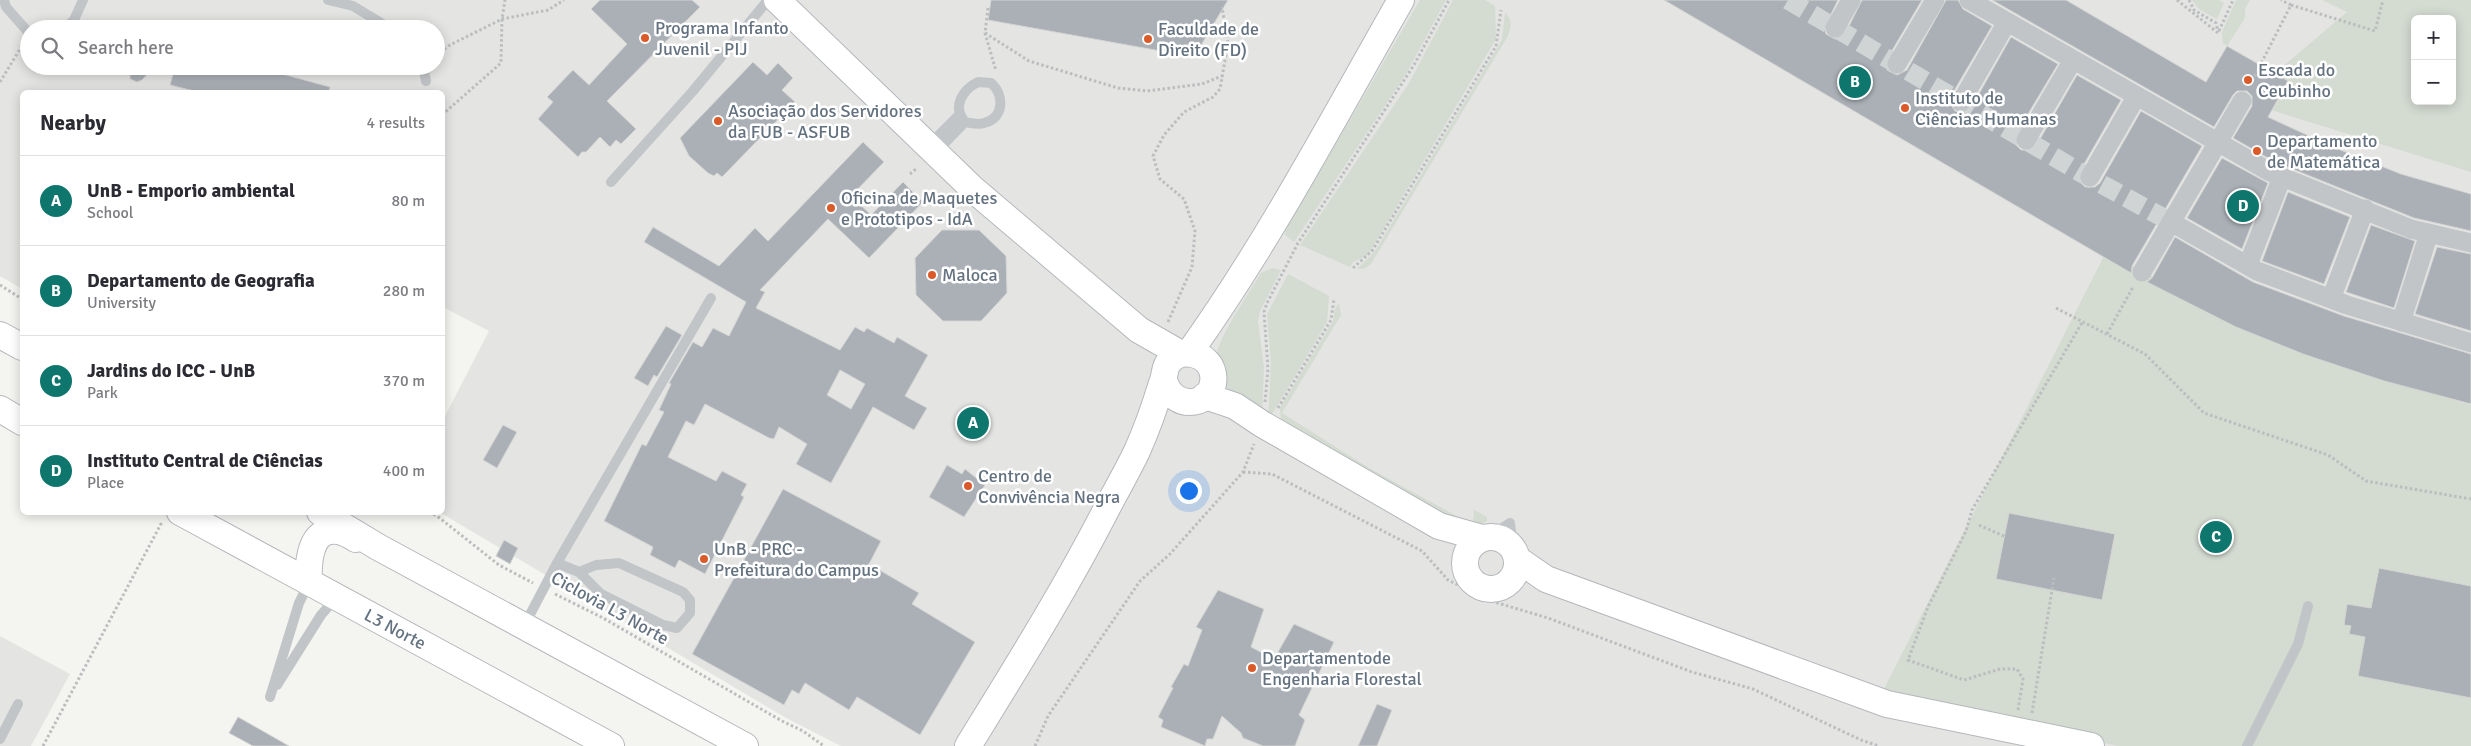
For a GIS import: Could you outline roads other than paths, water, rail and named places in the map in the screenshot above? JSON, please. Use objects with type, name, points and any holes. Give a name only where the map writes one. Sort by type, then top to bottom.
[{"type":"street","points":[[777,0],[926,156],[1180,366],[1262,424],[1439,526],[1479,543],[1504,540],[1515,554],[1546,580],[1887,704],[2023,723],[2091,746]]},
{"type":"street","points":[[968,746],[1089,543],[1180,366],[1226,301],[1266,237],[1401,0]]},
{"type":"street","points":[[1835,28],[1851,0]]},
{"type":"street","points":[[1897,64],[1935,0]]},
{"type":"street","points":[[1969,0],[2136,98],[2282,177],[2411,229],[2471,243]]},
{"type":"street","points":[[1961,102],[2007,22]]},
{"type":"street","points":[[2026,140],[2072,60]]},
{"type":"street","points":[[2090,177],[2136,98]]},
{"type":"street","points":[[2142,272],[2242,101]]},
{"type":"street","points":[[2248,265],[2282,177]]},
{"type":"street","points":[[2331,299],[2364,209]]},
{"type":"street","points":[[2171,222],[2248,265],[2331,299],[2471,343]]},
{"type":"street","points":[[2401,322],[2429,233]]},
{"type":"street","points":[[0,335],[20,346]]},
{"type":"street","points":[[0,409],[20,421]]},
{"type":"street","points":[[325,515],[378,547],[745,746]]},
{"type":"street","name":"L3 Norte","points":[[172,517],[309,582],[611,746]]},
{"type":"street","points":[[309,582],[308,565],[312,549],[322,536],[338,531],[378,547]]},
{"type":"street","points":[[1479,543],[1466,572],[1477,585],[1492,589],[1506,584],[1546,580]]},
{"type":"street","points":[[1506,584],[1516,572],[1515,554]]},
{"type":"lane","points":[[4,0],[6,7],[20,28]]},
{"type":"lane","points":[[74,20],[83,0]]},
{"type":"lane","points":[[328,0],[353,6],[376,20]]},
{"type":"lane","points":[[611,182],[693,92],[768,0]]},
{"type":"lane","points":[[424,75],[426,81]]},
{"type":"lane","points":[[983,82],[991,83],[995,86],[1001,96],[1002,103],[994,117],[983,124],[962,118],[958,103],[969,86],[983,82]]},
{"type":"lane","points":[[926,156],[962,118]]},
{"type":"lane","points":[[524,627],[557,564],[711,298]]},
{"type":"lane","points":[[557,564],[579,572],[601,594],[663,625],[677,628],[690,613],[690,600],[683,592],[619,563],[596,565],[579,572]]},
{"type":"lane","points":[[309,582],[298,603],[270,697],[321,615],[336,597]]},
{"type":"lane","points":[[2247,746],[2298,644],[2308,606]]},
{"type":"lane","points":[[0,739],[18,704]]},
{"type":"tunnel","points":[[1788,0],[2083,174],[2171,222]]},
{"type":"place","name":"Programa Infanto Juvenil - PIJ","points":[[645,38]]},
{"type":"place","name":"Faculdade de Direito (FD)","points":[[1148,39]]},
{"type":"place","name":"Escada do Ceubinho","points":[[2248,80]]},
{"type":"place","name":"Departamento de Geografia","points":[[1855,82]]},
{"type":"place","name":"Instituto de Ciências Humanas","points":[[1905,108]]},
{"type":"place","name":"Asociação dos Servidores da FUB - ASFUB","points":[[718,121]]},
{"type":"place","name":"Departamento de Matemática","points":[[2257,151]]},
{"type":"place","name":"Instituto Central de Ciências","points":[[2243,206]]},
{"type":"place","name":"Oficina de Maquetes e Prototipos - IdA","points":[[831,208]]},
{"type":"place","name":"Maloca","points":[[932,275]]},
{"type":"place","name":"UnB - Emporio ambiental","points":[[973,423]]},
{"type":"place","name":"Centro de Convivência Negra","points":[[968,486]]},
{"type":"place","name":"Jardins do ICC - UnB","points":[[2216,537]]},
{"type":"place","name":"UnB - PRC - Prefeitura do Campus","points":[[704,559]]},
{"type":"place","name":"Departamentode Engenharia Florestal","points":[[1252,668]]}]
